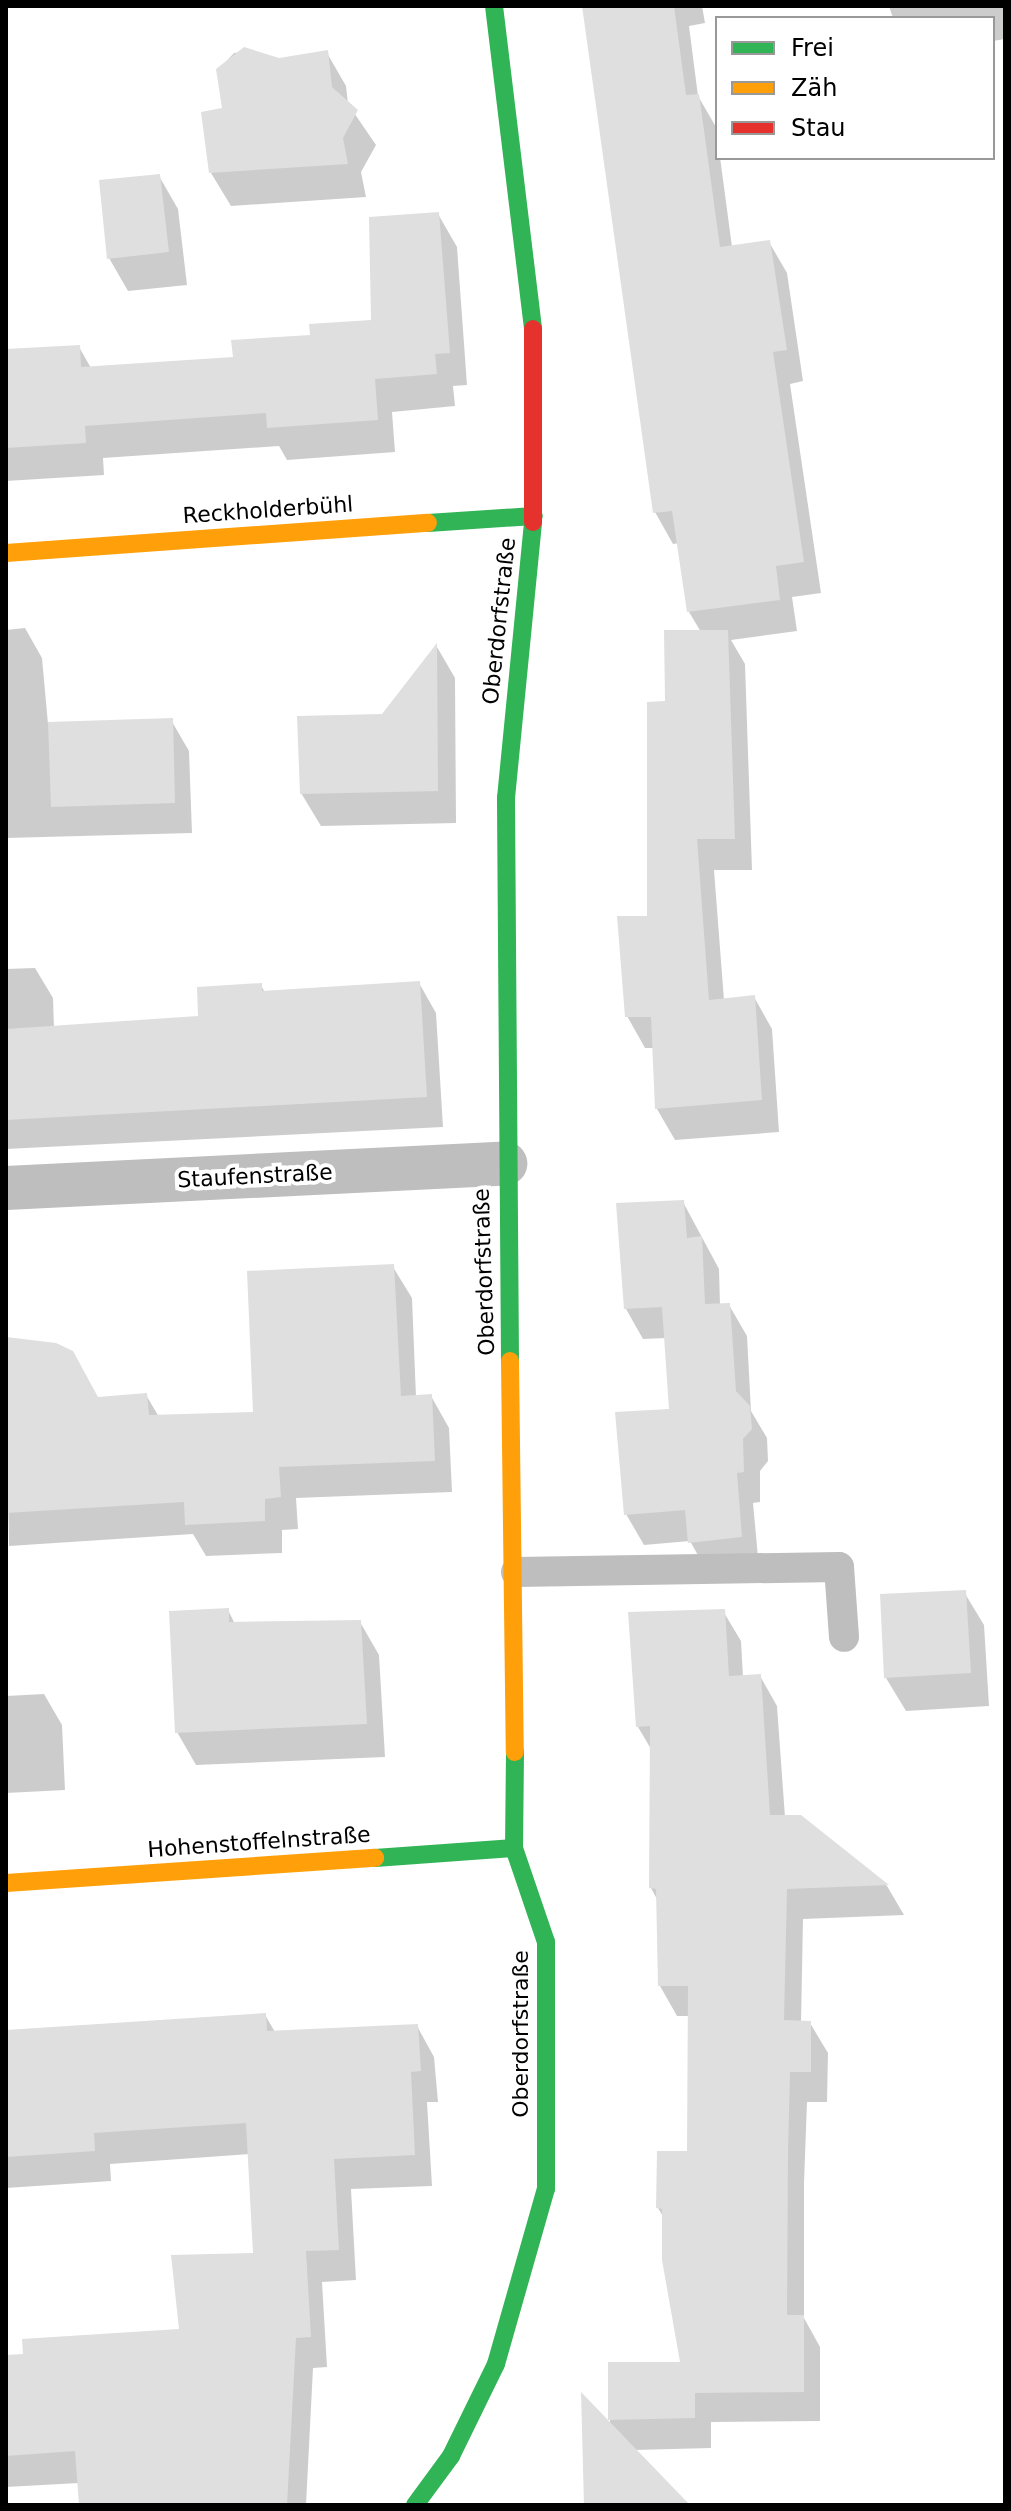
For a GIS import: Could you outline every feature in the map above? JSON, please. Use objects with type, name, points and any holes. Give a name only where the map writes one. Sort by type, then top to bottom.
[{"type":"street","name":"Oberdorfstraße","points":[[415,2505],[451,2456],[496,2364],[546,2189],[546,1942],[514,1848],[516,1572],[505,1164],[506,798],[534,516],[533,329],[494,6]]},
{"type":"street","name":"Reckholderbühl","points":[[6,553],[534,516]]},
{"type":"street","name":"Staufenstraße","points":[[6,1188],[505,1164]]},
{"type":"street","name":"Hohenstoffelnstraße","points":[[6,1883],[514,1848]]},
{"type":"lane","points":[[516,1572],[839,1567],[844,1637]]},
{"type":"building","points":[[582,6],[674,6],[686,95],[699,94],[720,247],[770,240],[787,350],[773,352],[804,562],[776,566],[780,600],[687,612],[672,511],[653,513]]},
{"type":"building","points":[[244,47],[279,58],[328,50],[332,87],[358,110],[343,138],[348,164],[209,173],[201,112],[222,108],[216,69]]},
{"type":"building","points":[[160,174],[169,252],[107,259],[99,180]]},
{"type":"building","points":[[439,212],[450,353],[435,354],[437,374],[375,379],[378,420],[267,428],[266,413],[85,426],[86,443],[6,448],[6,349],[80,345],[81,367],[233,357],[231,340],[310,335],[309,324],[371,320],[369,217]]},
{"type":"building","points":[[664,630],[728,630],[735,839],[697,839],[709,1000],[755,995],[762,1100],[655,1109],[651,1017],[625,1017],[617,916],[647,916],[647,702],[665,701]]},
{"type":"building","points":[[437,643],[438,791],[300,794],[297,716],[382,714]]},
{"type":"building","points":[[173,718],[175,803],[51,807],[48,722]]},
{"type":"building","points":[[420,981],[427,1097],[6,1120],[6,1029],[198,1016],[197,987],[262,983],[262,991]]},
{"type":"building","points":[[684,1200],[687,1238],[702,1236],[705,1304],[730,1303],[736,1391],[750,1406],[752,1429],[743,1439],[744,1472],[737,1473],[742,1537],[688,1543],[685,1510],[624,1515],[615,1412],[669,1409],[662,1307],[624,1309],[616,1203]]},
{"type":"building","points":[[394,1264],[401,1396],[432,1394],[435,1461],[279,1467],[281,1497],[265,1499],[265,1521],[185,1525],[184,1502],[6,1513],[6,1337],[56,1343],[73,1351],[98,1397],[147,1393],[149,1415],[253,1412],[247,1271]]},
{"type":"building","points":[[966,1590],[971,1673],[884,1678],[880,1594]]},
{"type":"building","points":[[229,1608],[229,1622],[361,1620],[367,1724],[175,1733],[169,1611]]},
{"type":"building","points":[[725,1609],[729,1676],[761,1674],[770,1815],[801,1815],[889,1885],[787,1889],[784,2020],[811,2021],[811,2072],[790,2072],[788,2152],[787,2315],[804,2315],[804,2392],[695,2393],[695,2418],[608,2420],[608,2362],[680,2362],[662,2260],[662,2209],[656,2208],[657,2151],[687,2151],[688,1986],[658,1986],[656,1889],[649,1888],[650,1726],[636,1727],[628,1612]]},
{"type":"building","points":[[266,2013],[267,2031],[418,2024],[421,2071],[411,2072],[415,2155],[334,2159],[339,2250],[306,2251],[311,2337],[296,2338],[287,2505],[79,2505],[75,2451],[6,2456],[6,2355],[23,2354],[22,2339],[179,2329],[171,2255],[253,2253],[246,2123],[94,2133],[95,2151],[6,2157],[6,2030]]},
{"type":"building","points":[[581,2392],[690,2505],[584,2505]]},
{"type":"traffic: fast","points":[[494,6],[533,329]]},
{"type":"traffic: fast","points":[[428,523],[534,516]]},
{"type":"traffic: fast","points":[[510,1361],[506,798],[533,522]]},
{"type":"traffic: fast","points":[[415,2505],[451,2456],[496,2364],[546,2189],[546,1942],[514,1848],[515,1752]]},
{"type":"traffic: fast","points":[[375,1858],[514,1848]]},
{"type":"traffic: slow","points":[[6,553],[428,523]]},
{"type":"traffic: slow","points":[[510,1361],[515,1752]]},
{"type":"traffic: slow","points":[[6,1883],[375,1858]]},
{"type":"traffic: jam","points":[[533,329],[533,522]]}]
